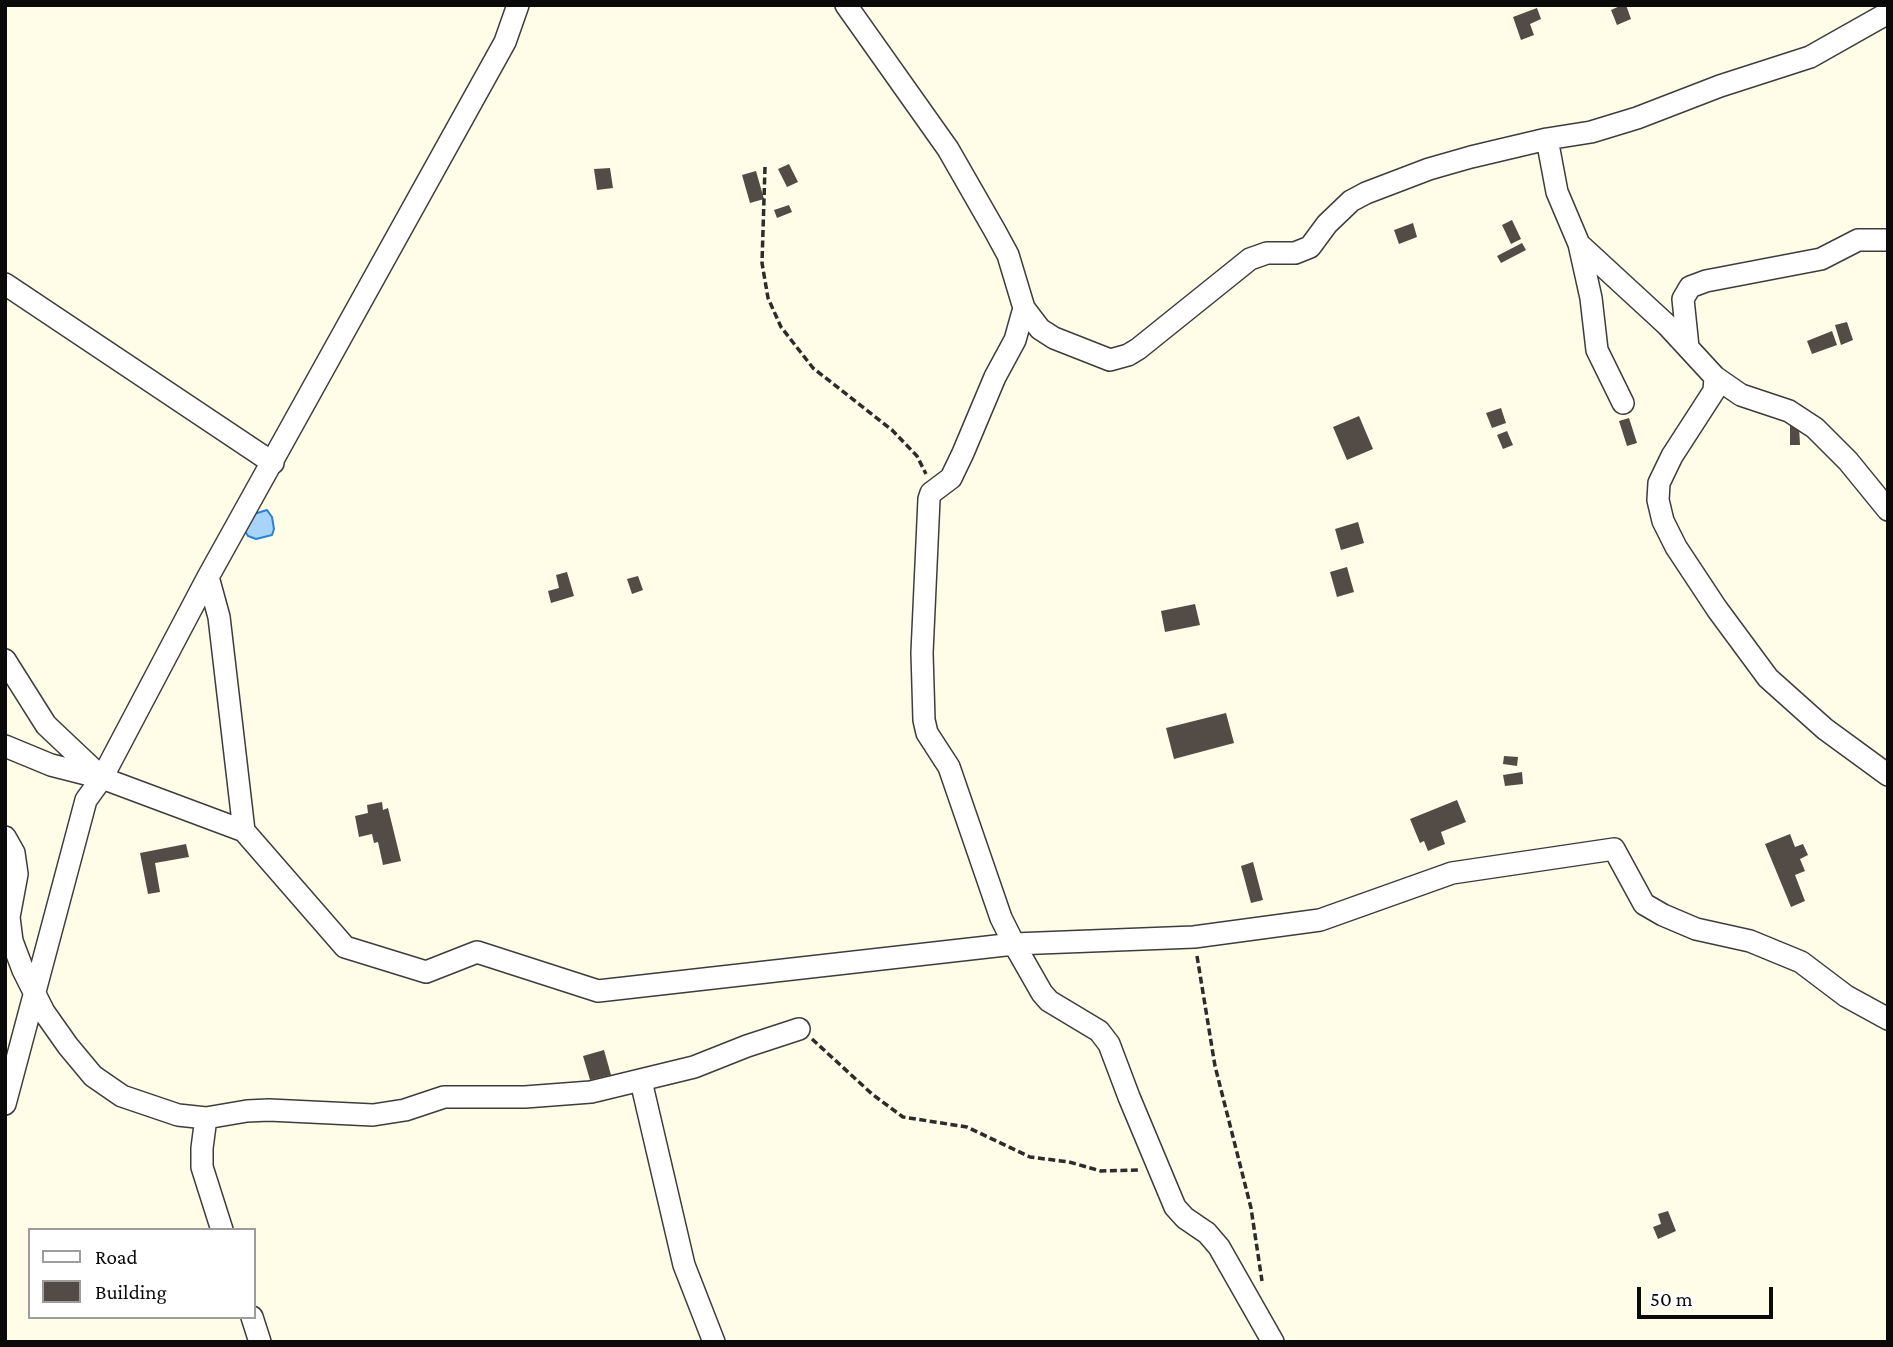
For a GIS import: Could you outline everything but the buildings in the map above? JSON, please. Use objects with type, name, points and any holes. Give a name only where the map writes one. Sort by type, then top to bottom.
[{"type":"street","points":[[5,1104],[86,800],[102,778],[208,577],[505,42],[518,5]]},
{"type":"street","points":[[846,5],[948,149],[1008,255],[1024,308],[1040,329],[1054,338],[1110,360],[1128,355],[1250,259],[1267,253],[1295,253],[1310,247],[1327,224],[1351,201],[1366,193],[1429,169],[1547,139],[1591,132],[1637,118],[1720,86],[1810,57],[1888,13]]},
{"type":"street","points":[[1547,139],[1559,201],[1579,244],[1591,298],[1597,350],[1623,403]]},
{"type":"street","points":[[1688,347],[1683,299],[1686,290],[1697,284],[1821,259],[1858,240],[1888,240]]},
{"type":"street","points":[[1579,244],[1688,347],[1715,377],[1741,395],[1799,416],[1815,428],[1848,461],[1888,510]]},
{"type":"street","points":[[5,284],[272,463]]},
{"type":"street","points":[[1024,308],[1016,340],[995,377],[957,466],[947,482],[931,493],[928,506],[922,653],[924,720],[928,733],[948,767],[1001,918],[1014,944],[1049,1001],[1099,1031],[1109,1044],[1175,1207],[1185,1218],[1207,1233],[1219,1247],[1273,1342]]},
{"type":"street","points":[[1715,377],[1714,391],[1672,456],[1659,483],[1658,500],[1663,521],[1676,547],[1717,609],[1768,678],[1825,729],[1888,775]]},
{"type":"street","points":[[208,577],[219,617],[244,831]]},
{"type":"street","points":[[5,660],[46,725],[102,778]]},
{"type":"street","points":[[5,747],[51,765],[102,778],[244,831],[345,947],[426,972],[477,952],[597,991],[1014,944],[1194,937],[1320,920],[1452,873],[1614,849],[1644,904],[1696,929],[1750,941],[1801,962],[1846,996],[1888,1019]]},
{"type":"street","points":[[5,837],[14,853],[18,874],[9,917],[12,942],[44,1012],[93,1076],[122,1096],[178,1115],[206,1118],[269,1110],[342,1115],[382,1114],[405,1110],[444,1097],[591,1092],[694,1067],[799,1029]]},
{"type":"street","points":[[640,1081],[684,1265],[713,1342]]},
{"type":"street","points":[[206,1118],[202,1167],[221,1228]]},
{"type":"street","points":[[253,1319],[260,1342]]},
{"type":"path","points":[[765,167],[762,263],[768,298],[782,327],[813,368],[892,430],[917,456],[924,468],[931,493]]},
{"type":"path","points":[[1194,937],[1214,1066],[1251,1208],[1263,1287]]},
{"type":"path","points":[[799,1029],[822,1046],[872,1094],[903,1117],[967,1127],[1030,1157],[1069,1162],[1101,1171],[1158,1169]]},
{"type":"water","points":[[267,510],[272,517],[272,535],[256,539],[248,536],[241,525],[244,517]]}]
